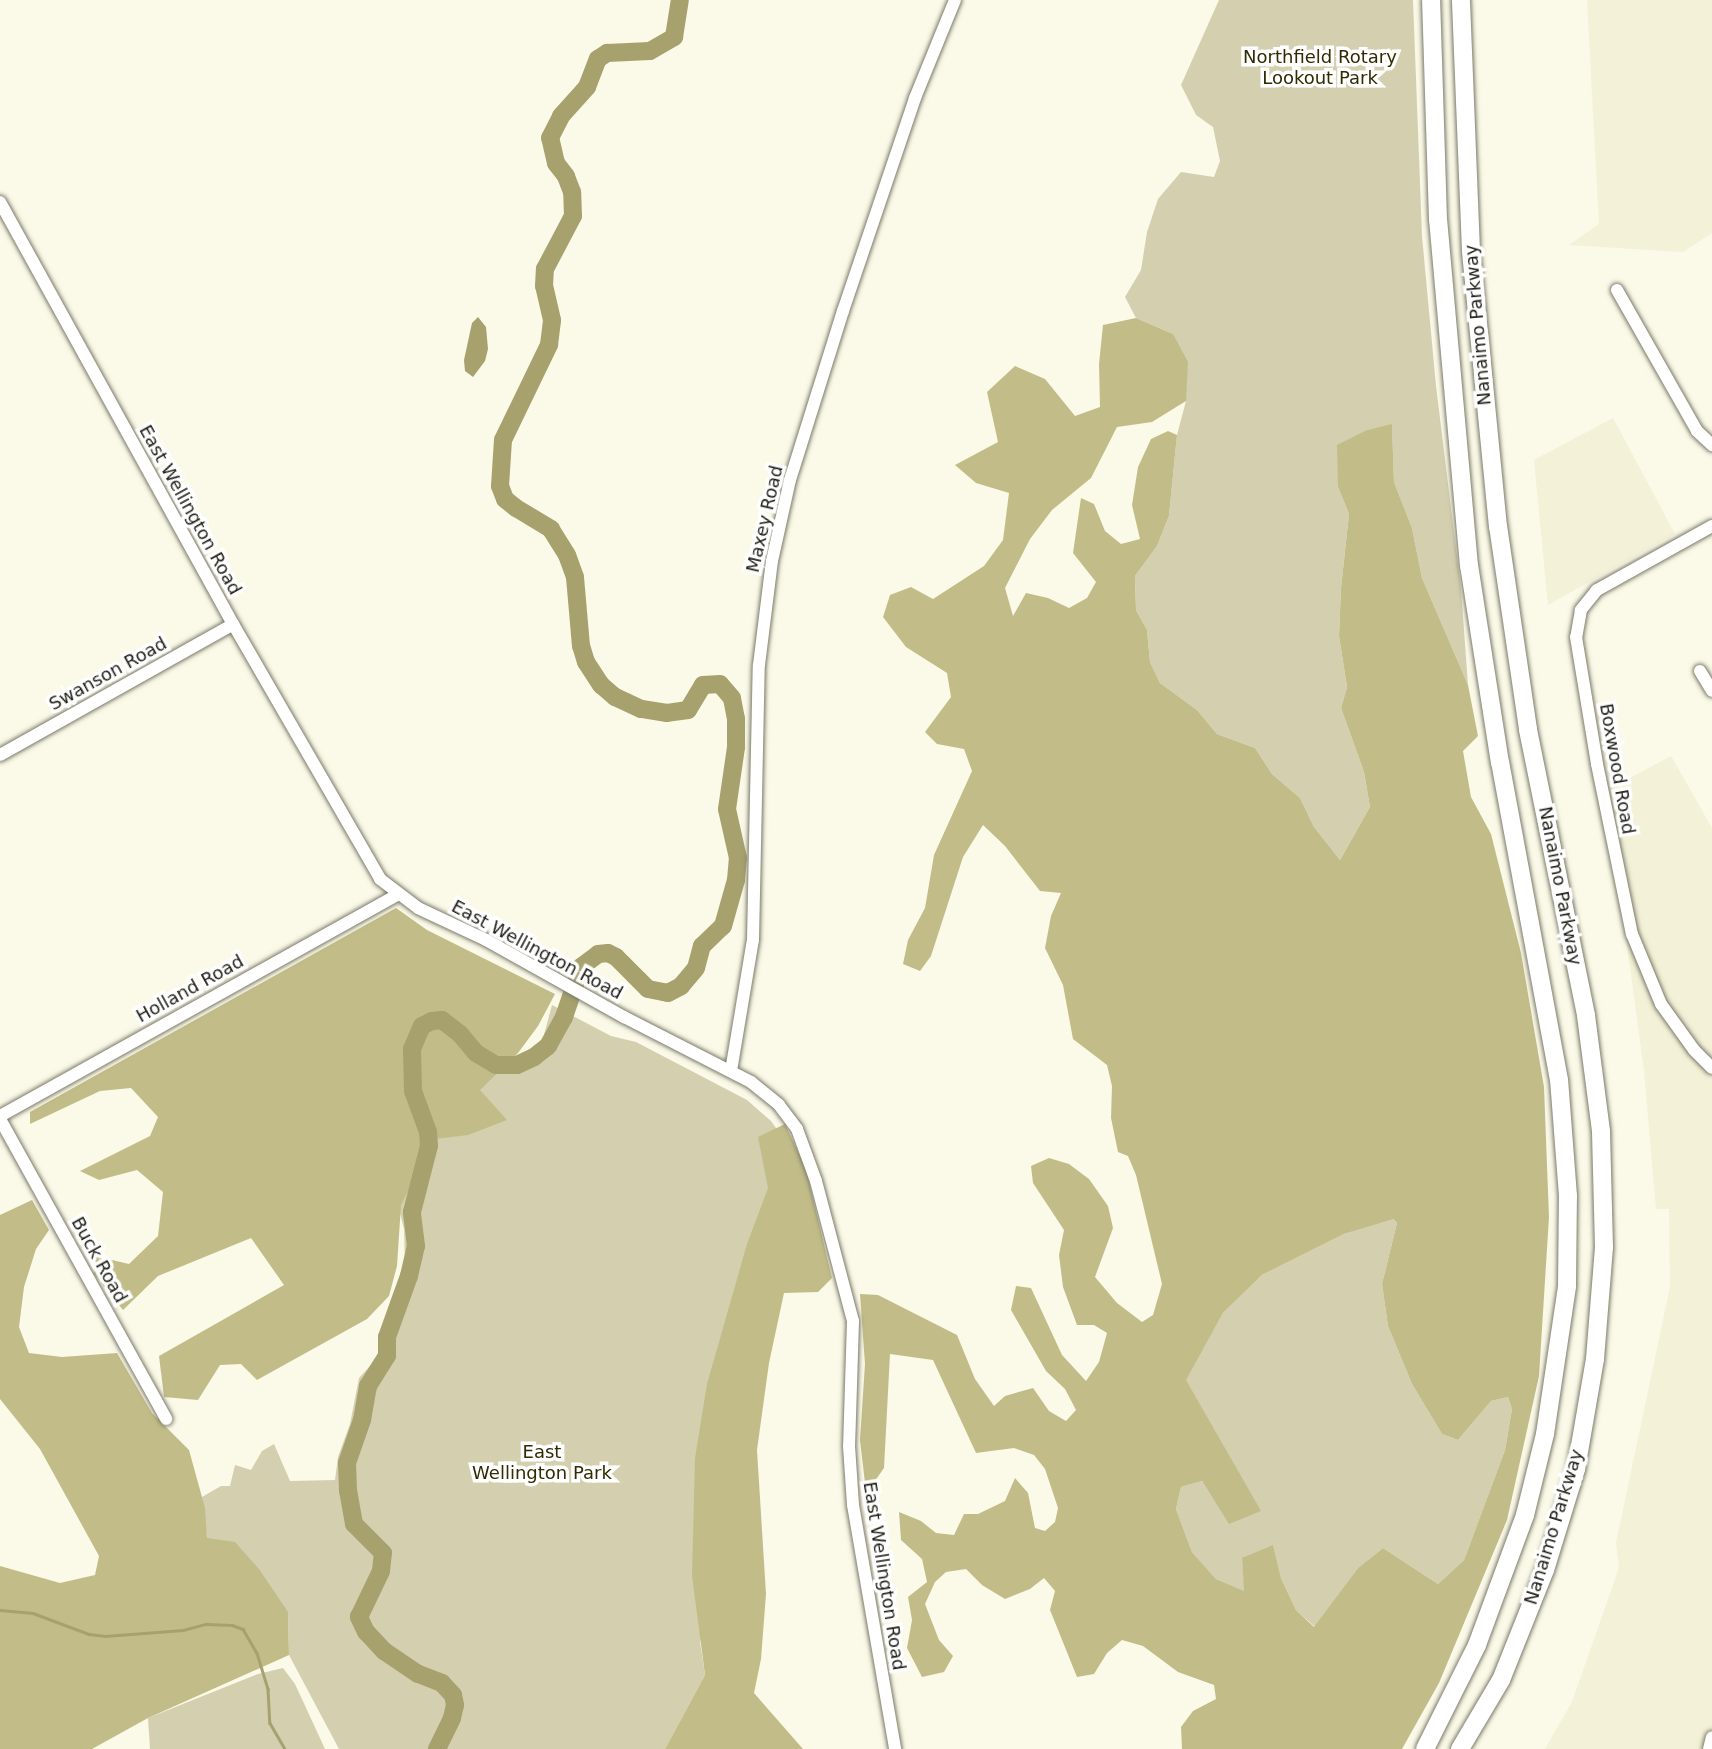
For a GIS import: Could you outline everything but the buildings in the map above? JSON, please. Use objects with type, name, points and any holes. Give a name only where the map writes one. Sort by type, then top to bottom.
[{"type":"highway","points":[[1421,0],[1432,248],[1443,300]]},
{"type":"highway","name":"Nanaimo Parkway","points":[[1424,1749],[1477,1645],[1525,1515],[1545,1434],[1567,1286],[1568,1196],[1559,1080],[1500,763],[1469,566],[1443,300],[1435,155],[1431,0]]},
{"type":"highway","name":"Nanaimo Parkway","points":[[1461,0],[1464,112],[1476,320],[1496,514],[1528,729],[1586,1015],[1601,1131],[1604,1247],[1595,1359],[1576,1469],[1545,1570],[1501,1680],[1461,1749]]},
{"type":"highway","points":[[1474,0],[1471,22],[1472,93],[1481,268],[1476,320]]},
{"type":"street","name":"Maxey Road","points":[[731,1071],[752,940],[759,665],[762,620],[777,538],[790,480],[846,302],[915,98],[955,0]]},
{"type":"street","name":"East Wellington Road","points":[[0,202],[233,624],[367,862],[380,879],[397,895],[731,1071],[775,1100],[802,1139],[850,1309],[854,1344],[849,1436],[853,1505],[895,1749]]},
{"type":"street","points":[[1617,290],[1697,432],[1712,445]]},
{"type":"street","name":"Boxwood Road","points":[[1712,526],[1605,584],[1590,596],[1577,623],[1576,637],[1600,777],[1632,934],[1661,1004],[1694,1050],[1712,1068]]},
{"type":"street","name":"Swanson Road","points":[[0,755],[233,624]]},
{"type":"street","points":[[1700,671],[1712,691]]},
{"type":"street","name":"Holland Road","points":[[0,1117],[397,895]]},
{"type":"street","name":"Buck Road","points":[[0,1117],[166,1419]]},
{"type":"street","points":[[1709,1749],[1712,1737]]},
{"type":"shaded area","points":[[1587,0],[1712,0],[1712,233],[1683,252],[1569,245],[1599,224]]},
{"type":"shaded area","points":[[478,317],[486,327],[488,349],[485,361],[473,377],[465,371],[464,360],[472,323]]},
{"type":"shaded area","points":[[1136,318],[1173,334],[1188,362],[1186,401],[1152,422],[1117,427],[1091,478],[1052,510],[1030,539],[1005,588],[1013,616],[1026,593],[1048,598],[1069,608],[1087,598],[1096,582],[1073,553],[1081,498],[1094,504],[1105,531],[1121,544],[1140,539],[1132,505],[1138,467],[1151,439],[1168,431],[1177,435],[1169,516],[1157,546],[1135,576],[1136,610],[1147,630],[1150,662],[1160,683],[1197,710],[1217,734],[1255,748],[1272,774],[1300,798],[1314,827],[1340,860],[1370,807],[1364,772],[1341,708],[1347,687],[1339,636],[1349,514],[1338,487],[1337,445],[1367,430],[1392,424],[1394,482],[1412,528],[1422,578],[1468,685],[1478,736],[1463,751],[1471,797],[1491,834],[1521,953],[1544,1087],[1549,1217],[1539,1376],[1507,1520],[1439,1683],[1402,1749],[1182,1749],[1181,1727],[1193,1711],[1216,1699],[1214,1685],[1178,1672],[1143,1646],[1122,1640],[1107,1653],[1094,1674],[1077,1677],[1050,1610],[1055,1591],[1044,1578],[1030,1589],[1005,1599],[982,1585],[966,1569],[946,1572],[935,1582],[925,1604],[939,1640],[953,1656],[944,1672],[922,1677],[907,1648],[912,1620],[908,1597],[927,1582],[922,1559],[901,1540],[899,1512],[921,1521],[936,1533],[954,1535],[964,1514],[978,1514],[1005,1501],[1015,1478],[1028,1493],[1035,1528],[1045,1531],[1055,1522],[1058,1508],[1045,1469],[1034,1455],[1014,1448],[976,1453],[933,1360],[890,1354],[884,1468],[872,1485],[865,1483],[860,1440],[865,1364],[860,1294],[878,1295],[957,1335],[975,1379],[994,1406],[1005,1396],[1033,1388],[1049,1411],[1066,1421],[1076,1410],[1065,1389],[1046,1371],[1011,1310],[1016,1286],[1031,1288],[1062,1355],[1086,1381],[1099,1362],[1107,1333],[1094,1325],[1077,1325],[1063,1287],[1059,1255],[1064,1230],[1033,1183],[1031,1166],[1049,1158],[1069,1164],[1089,1179],[1108,1206],[1113,1228],[1095,1277],[1117,1303],[1142,1322],[1153,1315],[1162,1284],[1136,1175],[1128,1156],[1118,1152],[1111,1118],[1112,1086],[1107,1065],[1073,1039],[1063,985],[1045,948],[1051,916],[1061,893],[1040,891],[1005,846],[983,825],[963,857],[931,956],[920,971],[903,964],[908,940],[925,908],[934,855],[972,771],[964,749],[937,744],[925,732],[951,697],[947,673],[906,647],[883,617],[890,595],[911,587],[933,599],[984,566],[1003,540],[1009,493],[976,483],[955,465],[998,442],[987,392],[1015,366],[1045,379],[1075,416],[1100,407],[1099,364],[1103,325]],"holes":[[[1393,1219],[1397,1223],[1382,1284],[1388,1326],[1412,1384],[1442,1434],[1458,1440],[1491,1401],[1508,1397],[1512,1409],[1505,1450],[1464,1560],[1438,1584],[1383,1548],[1358,1568],[1314,1627],[1296,1610],[1281,1578],[1273,1545],[1242,1558],[1244,1591],[1216,1579],[1192,1552],[1176,1509],[1181,1487],[1202,1481],[1229,1524],[1261,1511],[1186,1380],[1223,1313],[1262,1275],[1344,1234]]]},
{"type":"shaded area","points":[[1613,418],[1675,534],[1548,605],[1534,460]]},
{"type":"shaded area","points":[[1671,756],[1712,828],[1712,1749],[1545,1749],[1572,1702],[1619,1568],[1616,1543],[1670,1287],[1669,1209],[1656,1209],[1644,1071],[1616,862],[1602,793]]},
{"type":"shaded area","points":[[396,908],[427,930],[555,994],[538,1026],[518,1053],[480,1090],[507,1120],[468,1135],[435,1139],[401,1205],[397,1266],[389,1296],[367,1319],[257,1380],[241,1364],[220,1365],[198,1400],[164,1397],[159,1356],[284,1285],[251,1238],[158,1276],[123,1310],[94,1274],[95,1256],[129,1264],[158,1236],[163,1192],[137,1170],[99,1180],[80,1171],[150,1136],[158,1117],[131,1088],[100,1091],[30,1124],[30,1112]]},
{"type":"shaded area","points":[[785,1124],[806,1169],[832,1278],[818,1292],[784,1293],[769,1363],[757,1450],[766,1594],[761,1659],[754,1693],[803,1749],[665,1749],[705,1675],[692,1576],[695,1458],[707,1384],[747,1244],[768,1188],[758,1137]]},
{"type":"shaded area","points":[[32,1200],[49,1230],[36,1249],[24,1287],[19,1327],[29,1353],[62,1357],[117,1353],[152,1413],[189,1450],[205,1508],[207,1538],[235,1542],[259,1569],[288,1612],[289,1655],[148,1718],[92,1749],[0,1749],[0,1566],[60,1583],[95,1575],[99,1556],[40,1449],[0,1399],[0,1215]]},
{"type":"green space","name":"Northfield Rotary Lookout Park","points":[[1219,0],[1413,0],[1422,236],[1436,386],[1461,589],[1468,685],[1422,578],[1412,528],[1394,482],[1392,425],[1367,430],[1338,487],[1349,514],[1339,636],[1347,687],[1341,708],[1364,772],[1370,807],[1340,860],[1314,827],[1300,798],[1272,774],[1255,748],[1217,734],[1197,710],[1160,683],[1150,662],[1147,630],[1136,610],[1135,576],[1157,546],[1169,516],[1177,435],[1186,401],[1173,334],[1136,318],[1125,297],[1141,270],[1147,232],[1158,199],[1181,172],[1214,177],[1220,161],[1213,127],[1196,115],[1181,85]]},
{"type":"green space","name":"East Wellington Park","points":[[552,1005],[611,1036],[636,1042],[747,1100],[771,1121],[783,1138],[783,1287],[700,1642],[705,1675],[665,1749],[339,1749],[289,1655],[288,1612],[207,1538],[202,1497],[221,1486],[230,1486],[235,1465],[251,1470],[262,1451],[274,1444],[290,1481],[335,1480],[338,1457],[350,1424],[359,1378],[381,1354],[387,1342],[390,1302],[405,1264],[404,1229],[399,1209],[402,1164],[499,1070],[541,1046]]},
{"type":"green space","points":[[1392,1218],[1397,1223],[1382,1284],[1388,1326],[1412,1384],[1442,1434],[1458,1440],[1491,1401],[1508,1397],[1512,1409],[1505,1450],[1464,1560],[1438,1584],[1383,1548],[1358,1568],[1315,1627],[1296,1610],[1281,1578],[1273,1546],[1242,1559],[1245,1592],[1216,1579],[1192,1552],[1176,1509],[1181,1487],[1202,1481],[1229,1523],[1185,1380],[1223,1313],[1262,1275],[1344,1234]]},
{"type":"green space","points":[[283,1668],[295,1684],[325,1749],[150,1749],[148,1718],[258,1674]]},
{"type":"waterway","points":[[437,1749],[452,1718],[455,1705],[453,1695],[442,1683],[418,1674],[384,1651],[366,1632],[359,1617],[381,1571],[383,1553],[354,1524],[348,1491],[347,1463],[362,1420],[368,1386],[387,1356],[387,1337],[409,1276],[416,1246],[412,1212],[429,1146],[428,1132],[413,1091],[412,1049],[422,1026],[442,1020],[460,1034],[476,1053],[496,1065],[517,1065],[534,1057],[548,1046],[564,1017],[581,967],[598,954],[608,953],[616,957],[648,989],[668,993],[681,986],[696,968],[702,946],[723,926],[736,880],[738,858],[727,809],[736,747],[736,719],[732,698],[720,684],[703,685],[688,710],[667,713],[641,709],[615,697],[601,685],[586,662],[581,646],[575,577],[567,555],[551,529],[505,499],[500,486],[503,440],[549,345],[552,320],[544,286],[545,269],[573,216],[572,192],[566,176],[556,163],[550,138],[561,116],[587,87],[598,59],[607,53],[650,51],[674,37],[680,0]]},
{"type":"waterway","points":[[0,1610],[33,1613],[89,1634],[105,1636],[183,1630],[206,1624],[232,1625],[243,1629],[257,1653],[268,1689],[270,1723],[285,1749]]}]
